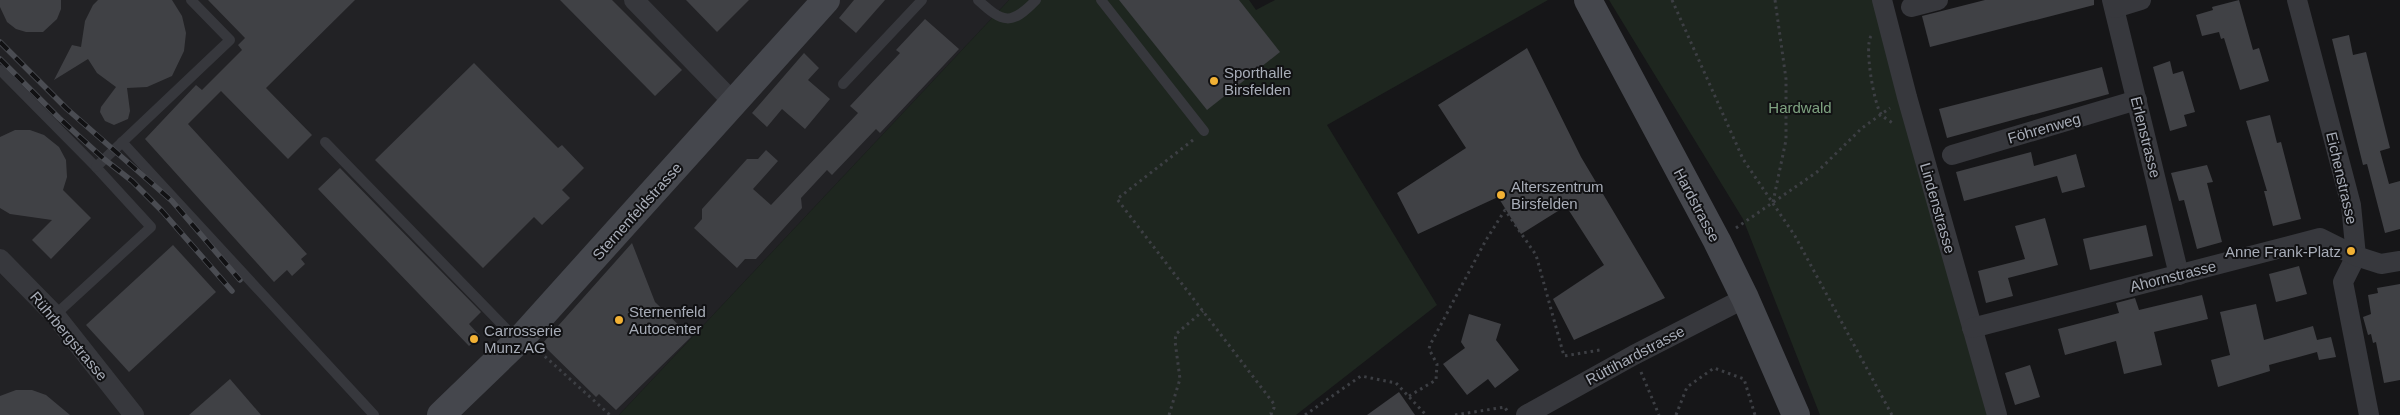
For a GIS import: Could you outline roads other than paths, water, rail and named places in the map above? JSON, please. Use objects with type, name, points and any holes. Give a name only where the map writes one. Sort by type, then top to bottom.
[{"type":"street","points":[[634,0],[734,103]]},
{"type":"street","name":"Sternenfeldstrasse","points":[[441,415],[521,338],[826,0]]},
{"type":"street","name":"Hardstrasse","points":[[1588,0],[1717,241],[1745,298],[1796,415]]},
{"type":"street","name":"Lindenstrasse","points":[[1882,0],[1907,97],[1997,415]]},
{"type":"street","points":[[1911,7],[1938,0]]},
{"type":"street","points":[[2113,4],[2141,0]]},
{"type":"street","name":"Eichenstrasse","points":[[2297,0],[2351,205],[2356,256]]},
{"type":"street","name":"Erlenstrasse","points":[[2113,4],[2179,274]]},
{"type":"street","name":"Föhrenweg","points":[[1952,155],[2137,100]]},
{"type":"street","name":"Ahornstrasse","points":[[1972,328],[2320,238],[2356,256],[2381,264],[2400,261]]},
{"type":"street","points":[[2356,256],[2343,282],[2369,415]]},
{"type":"street","name":"Rührbergstrasse","points":[[0,259],[55,315],[134,415]]},
{"type":"street","name":"Rüttihardstrasse","points":[[1526,415],[1634,355],[1745,298]]},
{"type":"lane","points":[[96,167],[230,40],[190,0]]},
{"type":"lane","points":[[843,84],[922,0]]},
{"type":"lane","points":[[978,0],[995,16],[1001,19],[1013,19],[1023,14],[1036,0]]},
{"type":"lane","points":[[1101,0],[1204,131]]},
{"type":"lane","points":[[0,70],[96,167],[151,227],[55,315]]},
{"type":"lane","points":[[122,142],[374,415]]},
{"type":"lane","points":[[325,142],[521,338]]},
{"type":"railway","points":[[0,42],[67,109],[172,201],[240,280]]},
{"type":"railway","points":[[0,59],[59,118],[104,159],[132,181],[162,211],[232,291]]},
{"type":"place","name":"Sporthalle Birsfelden","points":[[1214,81]]},
{"type":"place","name":"Alterszentrum Birsfelden","points":[[1501,195]]},
{"type":"place","name":"Anne Frank-Platz","points":[[2351,251]]},
{"type":"place","name":"Sternenfeld Autocenter","points":[[619,320]]},
{"type":"place","name":"Carrosserie Munz AG","points":[[474,339]]},
{"type":"park label","name":"Hardwald","points":[[1800,107]]}]
